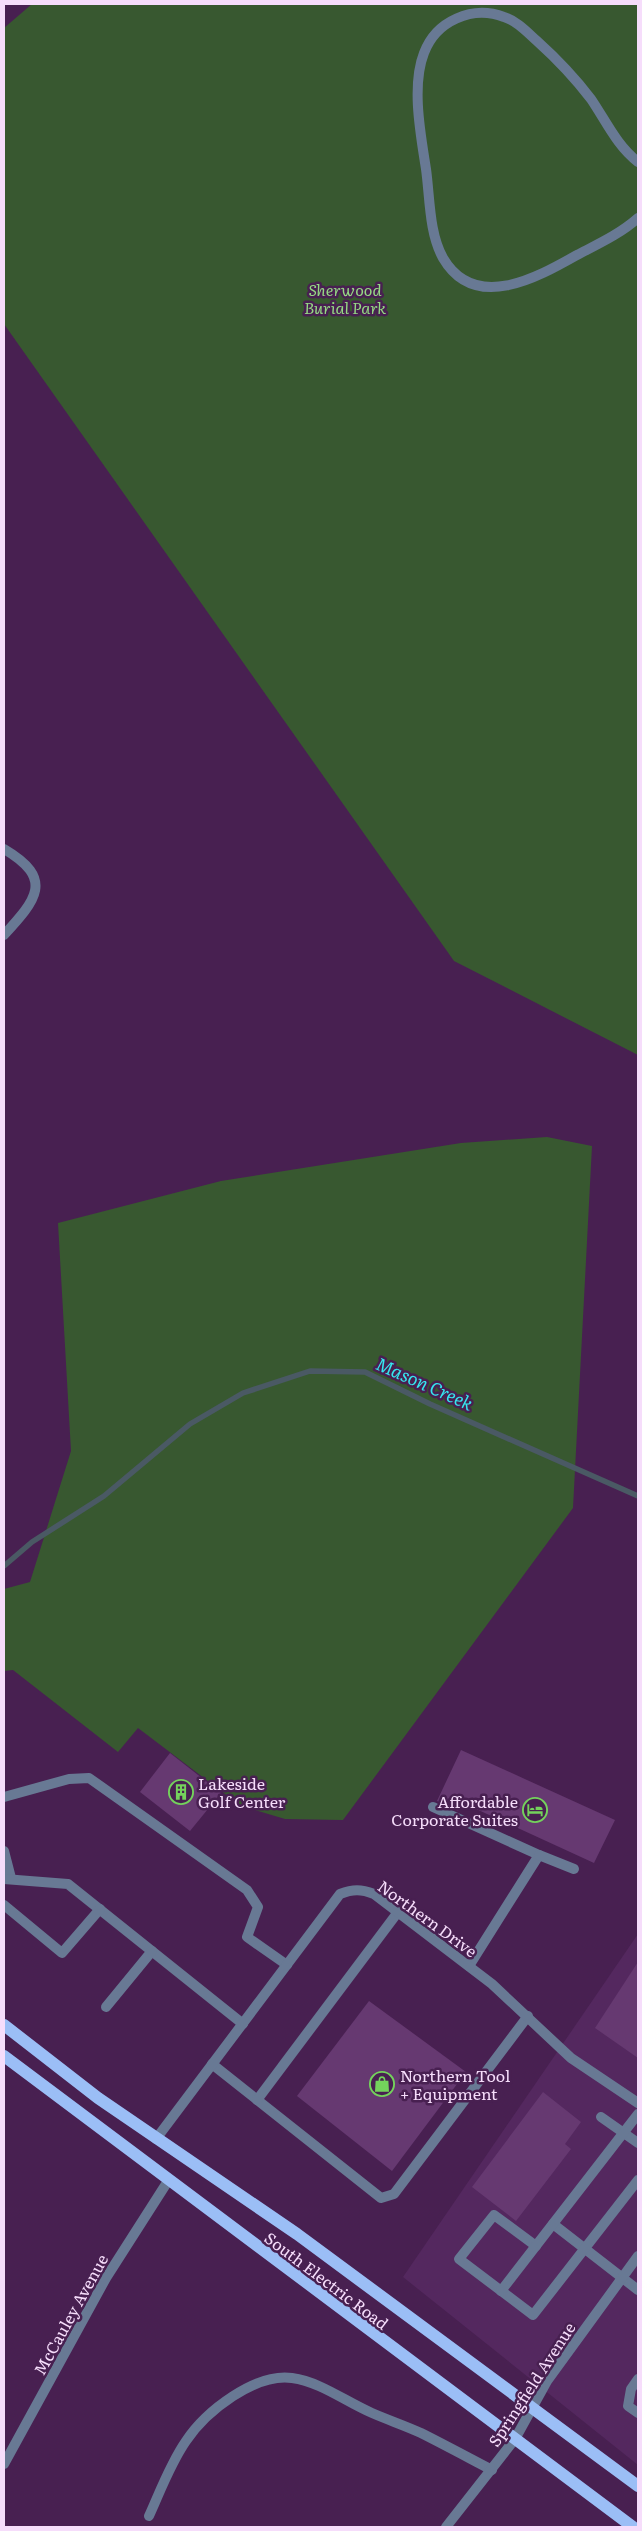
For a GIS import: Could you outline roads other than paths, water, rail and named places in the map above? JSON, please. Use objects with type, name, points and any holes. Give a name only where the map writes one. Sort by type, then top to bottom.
[{"type":"main road","name":"South Electric Road","points":[[4,2025],[98,2098],[297,2234],[638,2486]]},
{"type":"main road","name":"South Electric Road","points":[[4,2056],[168,2181],[633,2527]]},
{"type":"street","points":[[638,162],[625,151],[590,99],[561,63],[520,26],[505,17],[489,12],[472,13],[459,16],[434,35],[424,53],[420,70],[419,120],[436,238],[444,259],[455,272],[482,286],[498,288],[515,285],[548,271],[624,230],[638,218]]},
{"type":"street","points":[[4,849],[19,858],[31,871],[35,881],[35,893],[29,908],[4,935]]},
{"type":"street","points":[[4,1796],[68,1780],[90,1778],[247,1890],[258,1907],[247,1937],[287,1965]]},
{"type":"street","points":[[433,1807],[574,1869]]},
{"type":"street","points":[[4,1851],[8,1879],[68,1884],[243,2024]]},
{"type":"street","points":[[469,1966],[539,1855]]},
{"type":"street","name":"Northern Drive","points":[[156,2139],[340,1894],[351,1890],[363,1890],[374,1894],[469,1966],[528,2016],[571,2058],[638,2103]]},
{"type":"street","points":[[4,1905],[62,1953],[100,1909]]},
{"type":"street","points":[[257,2100],[398,1912]]},
{"type":"street","points":[[106,2007],[152,1951]]},
{"type":"street","points":[[212,2064],[381,2198],[394,2194],[528,2016]]},
{"type":"street","points":[[501,2291],[638,2114]]},
{"type":"street","points":[[601,2117],[638,2143]]},
{"type":"street","points":[[536,2246],[494,2215],[459,2259],[533,2315],[638,2180]]},
{"type":"street","name":"McCauley Avenue","points":[[4,2464],[106,2278],[168,2181]]},
{"type":"street","points":[[553,2224],[638,2290]]},
{"type":"street","name":"Springfield Avenue","points":[[446,2527],[515,2439],[547,2381],[638,2256]]},
{"type":"street","points":[[149,2516],[187,2440],[213,2412],[244,2388],[277,2377],[293,2378],[314,2384],[372,2413],[420,2433],[492,2470]]},
{"type":"street","points":[[638,2379],[631,2390],[628,2406],[638,2413]]},
{"type":"waterway","name":"Mason Creek","points":[[4,1566],[32,1542],[104,1496],[190,1424],[243,1393],[310,1371],[365,1372],[430,1404],[638,1496]]},
{"type":"place","name":"Lakeside Golf Center","points":[[181,1792]]},
{"type":"place","name":"Affordable Corporate Suites","points":[[535,1810]]},
{"type":"place","name":"Northern Tool + Equipment","points":[[382,2084]]},
{"type":"park label","name":"Sherwood Burial Park","points":[[345,298]]}]
